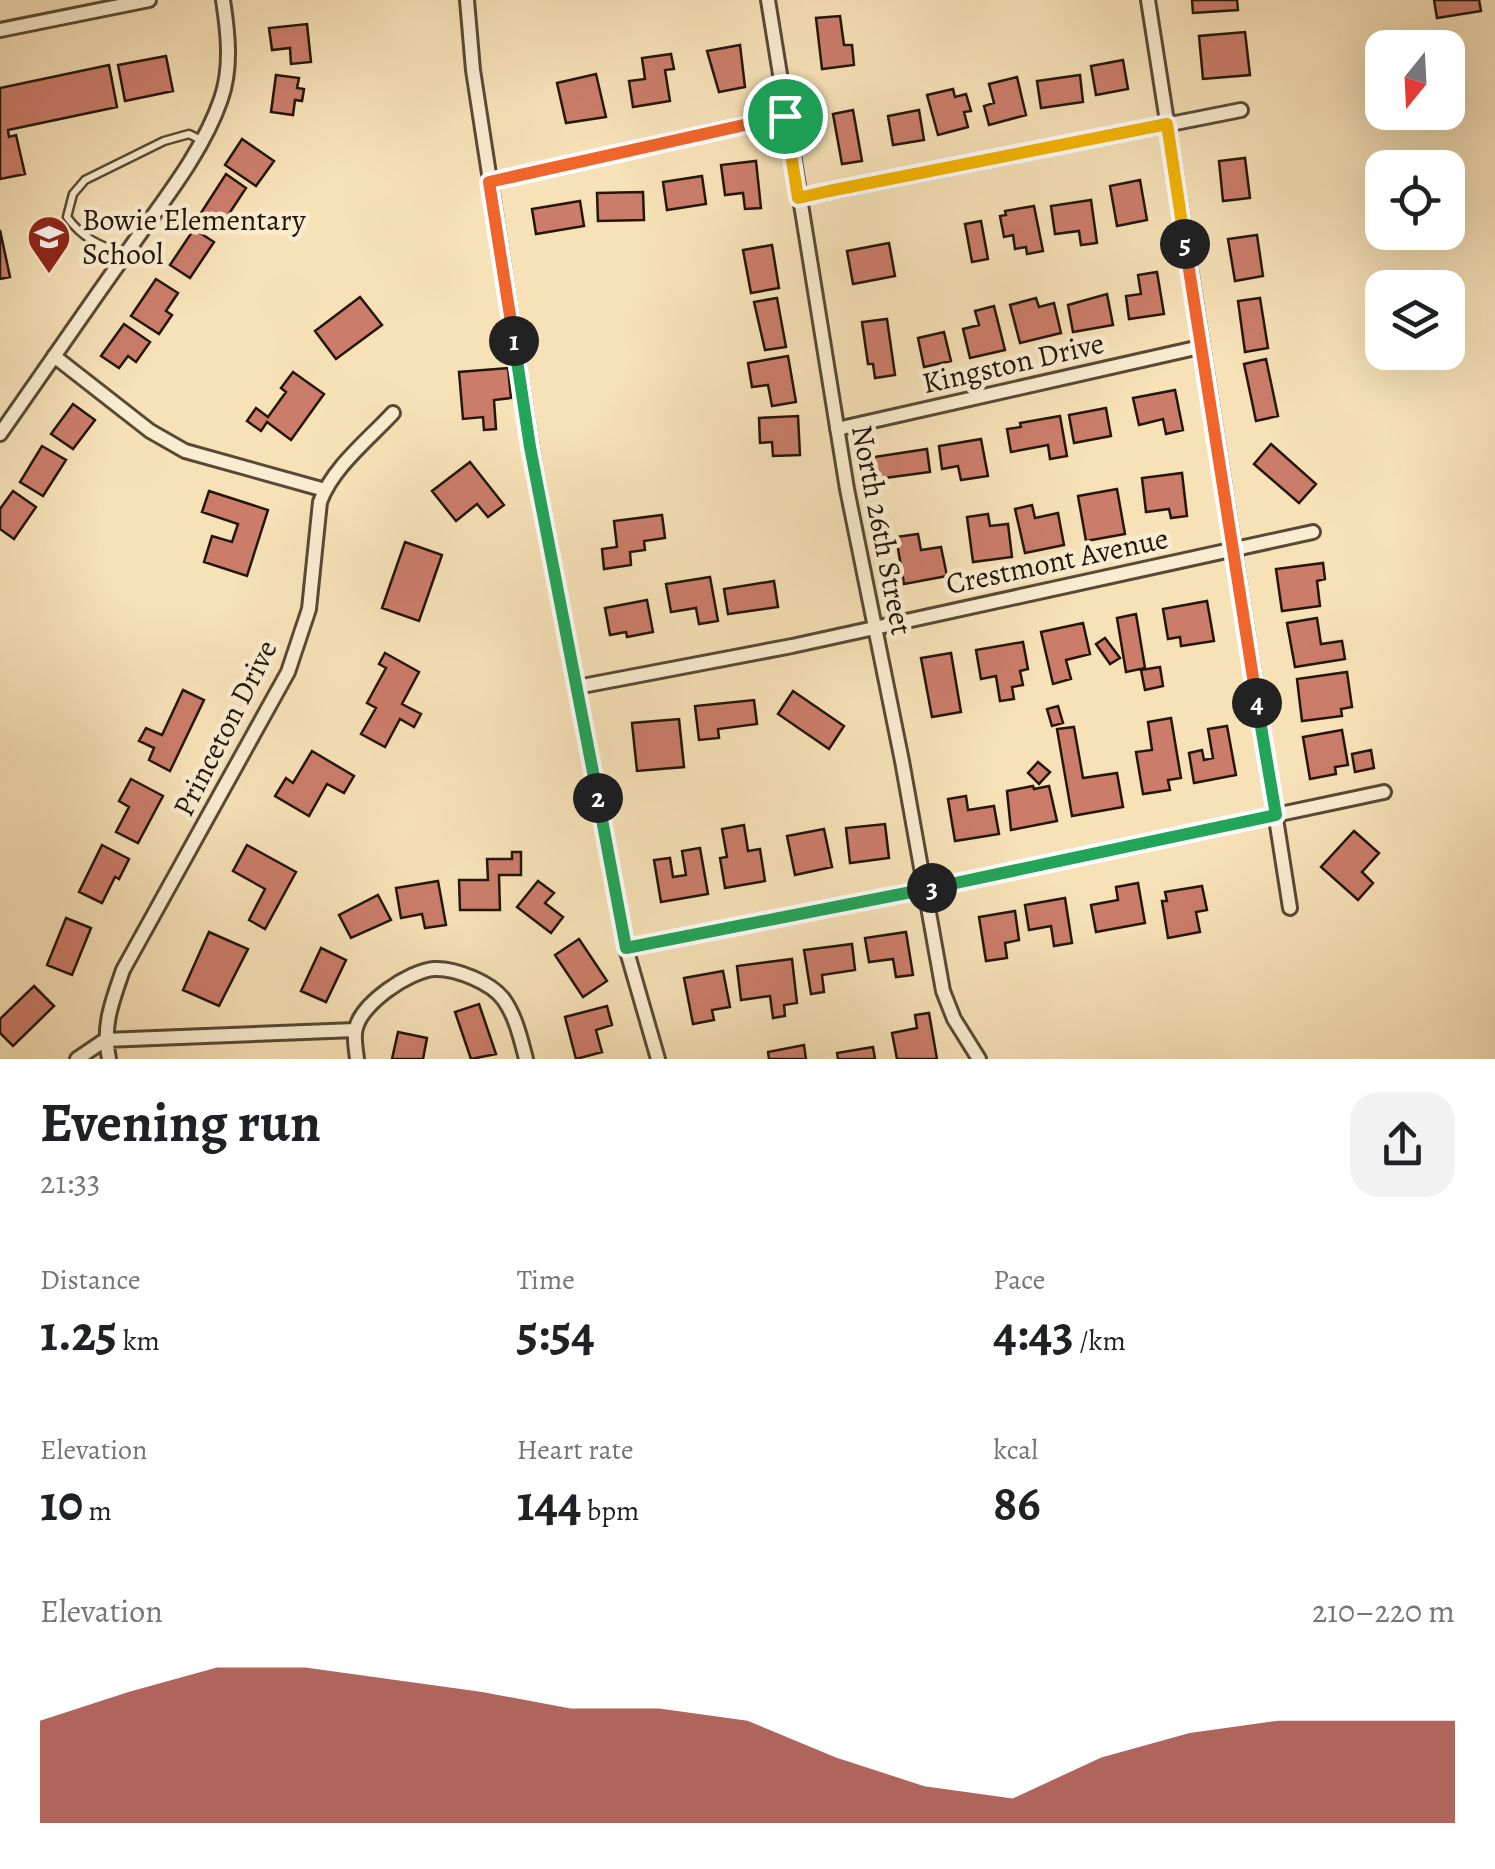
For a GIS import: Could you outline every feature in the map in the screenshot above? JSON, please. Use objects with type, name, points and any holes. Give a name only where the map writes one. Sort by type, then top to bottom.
[{"type":"street","points":[[0,30],[149,0]]},
{"type":"street","points":[[0,434],[201,140],[221,100],[227,71],[228,34],[223,0]]},
{"type":"street","points":[[468,0],[473,70],[530,447],[626,948],[658,1059]]},
{"type":"street","name":"North 26th Street","points":[[768,0],[836,429],[943,991],[954,1019],[978,1059]]},
{"type":"street","points":[[1148,0],[1290,908]]},
{"type":"street","points":[[798,198],[1241,110]]},
{"type":"street","points":[[489,182],[785,116]]},
{"type":"street","name":"Kingston Drive","points":[[836,429],[1200,346]]},
{"type":"street","points":[[54,356],[150,431],[185,451],[325,490]]},
{"type":"street","name":"Princeton Drive","points":[[105,1040],[109,1010],[123,970],[288,672],[309,609],[320,502],[325,490],[393,413]]},
{"type":"street","name":"Crestmont Avenue","points":[[577,687],[1313,532]]},
{"type":"street","points":[[626,948],[1384,792]]},
{"type":"street","points":[[357,1059],[354,1030],[358,1021],[383,992],[415,974],[434,969],[450,970],[486,984],[506,1002],[526,1059]]},
{"type":"street","points":[[77,1059],[105,1040],[354,1030]]},
{"type":"street","points":[[105,1040],[109,1059]]},
{"type":"lane","points":[[125,255],[79,233],[67,217],[72,194],[85,180],[164,141],[189,134],[201,140]]},
{"type":"building","points":[[1192,0],[1237,0],[1238,10],[1193,13]]},
{"type":"building","points":[[1434,0],[1479,0],[1481,11],[1437,18]]},
{"type":"building","points":[[840,16],[844,45],[852,45],[854,65],[822,69],[816,18]]},
{"type":"building","points":[[307,24],[311,62],[291,64],[290,48],[272,50],[269,28]]},
{"type":"building","points":[[1245,32],[1250,75],[1203,79],[1199,36]]},
{"type":"building","points":[[740,45],[745,87],[719,92],[707,51]]},
{"type":"building","points":[[671,54],[674,69],[665,70],[670,101],[633,107],[629,81],[645,79],[642,58]]},
{"type":"building","points":[[166,56],[173,91],[125,101],[118,65]]},
{"type":"building","points":[[1123,60],[1128,89],[1096,95],[1091,66]]},
{"type":"building","points":[[109,65],[117,107],[8,130],[9,137],[16,135],[25,174],[0,179],[0,88]]},
{"type":"building","points":[[596,74],[606,117],[566,123],[557,83]]},
{"type":"building","points":[[276,75],[299,78],[297,88],[304,89],[302,101],[295,100],[293,115],[271,112]]},
{"type":"building","points":[[1080,75],[1083,102],[1041,108],[1037,81]]},
{"type":"building","points":[[1017,77],[1026,115],[989,125],[984,106],[994,103],[989,84]]},
{"type":"building","points":[[953,89],[955,97],[966,94],[971,111],[964,112],[968,127],[938,135],[927,95]]},
{"type":"building","points":[[853,110],[862,161],[842,164],[833,114]]},
{"type":"building","points":[[919,110],[924,140],[893,145],[888,116]]},
{"type":"building","points":[[242,139],[274,161],[256,186],[225,165]]},
{"type":"building","points":[[1245,158],[1250,198],[1223,201],[1219,161]]},
{"type":"building","points":[[756,161],[761,208],[745,209],[743,193],[725,195],[721,165]]},
{"type":"building","points":[[226,174],[246,188],[221,226],[201,213]]},
{"type":"building","points":[[702,176],[706,204],[667,210],[663,182]]},
{"type":"building","points":[[1140,180],[1147,220],[1117,226],[1110,186]]},
{"type":"building","points":[[643,192],[644,220],[598,221],[597,193]]},
{"type":"building","points":[[1091,200],[1097,243],[1081,245],[1079,231],[1055,234],[1051,206]]},
{"type":"building","points":[[580,201],[584,226],[536,234],[532,209]]},
{"type":"building","points":[[1034,206],[1043,251],[1027,254],[1026,247],[1015,249],[1013,235],[1004,237],[1000,216],[1006,215],[1005,211]]},
{"type":"building","points":[[981,221],[988,259],[972,262],[965,224]]},
{"type":"building","points":[[194,229],[214,242],[190,278],[170,265]]},
{"type":"building","points":[[0,230],[10,277],[0,279]]},
{"type":"building","points":[[1257,235],[1263,276],[1235,281],[1228,239]]},
{"type":"building","points":[[889,243],[895,276],[853,284],[847,251]]},
{"type":"building","points":[[772,245],[779,288],[751,293],[743,250]]},
{"type":"building","points":[[1157,272],[1164,314],[1129,319],[1126,296],[1141,294],[1138,275]]},
{"type":"building","points":[[156,279],[178,293],[166,311],[172,315],[159,334],[131,316]]},
{"type":"building","points":[[1107,294],[1113,325],[1073,332],[1068,305]]},
{"type":"building","points":[[360,297],[382,325],[336,359],[315,331]]},
{"type":"building","points":[[777,298],[786,347],[765,350],[754,302]]},
{"type":"building","points":[[1036,298],[1039,307],[1054,303],[1061,333],[1020,343],[1010,305]]},
{"type":"building","points":[[1260,298],[1268,348],[1245,352],[1238,301]]},
{"type":"building","points":[[994,306],[1005,350],[970,358],[963,329],[979,325],[975,311]]},
{"type":"building","points":[[887,319],[895,375],[875,378],[873,364],[868,364],[862,322]]},
{"type":"building","points":[[124,324],[150,342],[136,362],[128,356],[119,368],[101,356]]},
{"type":"building","points":[[944,332],[951,361],[924,367],[918,338]]},
{"type":"building","points":[[788,356],[796,402],[772,406],[768,385],[752,387],[748,363]]},
{"type":"building","points":[[1266,359],[1278,416],[1256,421],[1244,364]]},
{"type":"building","points":[[508,368],[511,398],[494,400],[496,429],[484,430],[483,417],[463,419],[459,372]]},
{"type":"building","points":[[293,372],[324,394],[291,440],[267,422],[261,431],[247,421],[256,408],[268,417],[286,392],[281,388]]},
{"type":"building","points":[[1175,390],[1183,430],[1166,434],[1163,419],[1139,425],[1133,398]]},
{"type":"building","points":[[73,404],[95,420],[73,449],[51,434]]},
{"type":"building","points":[[1106,408],[1111,436],[1074,443],[1069,415]]},
{"type":"building","points":[[798,416],[800,455],[773,456],[772,442],[760,443],[759,418]]},
{"type":"building","points":[[1060,416],[1067,456],[1050,459],[1048,445],[1011,452],[1007,429]]},
{"type":"building","points":[[981,439],[988,476],[961,480],[958,466],[942,469],[939,446]]},
{"type":"building","points":[[1271,444],[1316,484],[1299,503],[1254,464]]},
{"type":"building","points":[[42,446],[66,460],[43,496],[20,482]]},
{"type":"building","points":[[927,449],[930,472],[877,479],[874,457]]},
{"type":"building","points":[[470,462],[504,505],[488,517],[477,504],[456,521],[432,491]]},
{"type":"building","points":[[1182,473],[1187,516],[1171,518],[1169,509],[1146,512],[1142,478]]},
{"type":"building","points":[[1117,489],[1125,534],[1086,541],[1078,496]]},
{"type":"building","points":[[13,491],[36,507],[14,539],[0,529],[0,509]]},
{"type":"building","points":[[209,491],[268,510],[247,576],[204,562],[212,536],[232,542],[238,524],[202,512]]},
{"type":"building","points":[[1032,505],[1035,518],[1058,513],[1064,545],[1025,553],[1015,509]]},
{"type":"building","points":[[988,514],[990,526],[1008,524],[1012,557],[973,562],[967,517]]},
{"type":"building","points":[[662,515],[665,538],[644,541],[645,550],[630,552],[631,565],[604,569],[602,549],[617,547],[614,521]]},
{"type":"building","points":[[918,534],[921,550],[941,547],[947,576],[904,584],[896,537]]},
{"type":"building","points":[[405,542],[442,555],[419,621],[382,608]]},
{"type":"building","points":[[1323,563],[1325,579],[1317,581],[1320,606],[1282,611],[1276,569]]},
{"type":"building","points":[[710,577],[718,621],[699,624],[696,608],[671,612],[666,584]]},
{"type":"building","points":[[774,581],[778,607],[728,614],[724,589]]},
{"type":"building","points":[[647,600],[653,632],[627,637],[626,632],[610,635],[605,608]]},
{"type":"building","points":[[1207,601],[1214,641],[1181,646],[1180,637],[1168,639],[1163,609]]},
{"type":"building","points":[[1136,614],[1145,668],[1126,672],[1117,618]]},
{"type":"building","points":[[1317,618],[1321,644],[1342,641],[1345,659],[1295,667],[1287,623]]},
{"type":"building","points":[[1083,623],[1090,654],[1066,660],[1071,679],[1053,684],[1041,632]]},
{"type":"building","points":[[1105,638],[1120,658],[1110,664],[1096,644]]},
{"type":"building","points":[[1023,642],[1028,669],[1020,671],[1023,685],[1012,687],[1014,699],[1000,701],[996,676],[981,679],[976,650]]},
{"type":"building","points":[[385,653],[419,672],[402,704],[421,714],[414,727],[400,719],[385,747],[361,734],[376,708],[367,703],[386,668],[379,664]]},
{"type":"building","points":[[951,653],[961,712],[932,717],[921,658]]},
{"type":"building","points":[[1160,667],[1163,686],[1145,690],[1141,670]]},
{"type":"building","points":[[1347,672],[1352,707],[1341,709],[1342,716],[1302,721],[1297,679]]},
{"type":"building","points":[[183,690],[204,700],[170,771],[149,760],[154,748],[139,741],[146,728],[162,735]]},
{"type":"building","points":[[793,691],[844,726],[829,749],[778,714]]},
{"type":"building","points":[[754,700],[757,724],[718,729],[719,738],[699,740],[695,706]]},
{"type":"building","points":[[1058,706],[1063,723],[1052,726],[1047,709]]},
{"type":"building","points":[[1171,718],[1181,778],[1168,780],[1170,790],[1143,794],[1136,752],[1152,750],[1148,722]]},
{"type":"building","points":[[679,719],[684,767],[637,771],[632,723]]},
{"type":"building","points":[[1227,726],[1236,775],[1194,783],[1189,753],[1202,750],[1204,760],[1213,758],[1208,729]]},
{"type":"building","points":[[1074,727],[1083,778],[1117,773],[1123,807],[1072,816],[1057,729]]},
{"type":"building","points":[[1342,730],[1348,765],[1335,767],[1336,774],[1310,779],[1303,737]]},
{"type":"building","points":[[1371,750],[1374,768],[1355,772],[1352,754]]},
{"type":"building","points":[[312,751],[354,776],[344,793],[327,784],[309,816],[275,796],[286,778],[293,783]]},
{"type":"building","points":[[1038,762],[1050,772],[1039,784],[1028,773]]},
{"type":"building","points":[[131,779],[163,796],[138,843],[116,832],[129,807],[119,801]]},
{"type":"building","points":[[1049,786],[1057,821],[1011,830],[1007,791]]},
{"type":"building","points":[[966,796],[968,810],[994,806],[999,834],[955,841],[948,799]]},
{"type":"building","points":[[885,824],[889,858],[850,863],[846,828]]},
{"type":"building","points":[[744,825],[748,851],[760,849],[765,881],[725,888],[720,858],[727,857],[722,829]]},
{"type":"building","points":[[824,829],[832,867],[795,875],[787,836]]},
{"type":"building","points":[[1354,831],[1379,853],[1362,872],[1373,883],[1358,900],[1321,867]]},
{"type":"building","points":[[102,845],[129,859],[102,903],[79,892]]},
{"type":"building","points":[[247,845],[296,872],[265,929],[249,920],[265,889],[233,871]]},
{"type":"building","points":[[700,848],[708,894],[661,902],[654,860],[670,858],[673,877],[686,875],[682,851]]},
{"type":"building","points":[[512,852],[521,852],[521,875],[499,875],[500,910],[460,910],[459,880],[488,880],[487,859],[512,859]]},
{"type":"building","points":[[438,881],[446,925],[425,928],[422,914],[401,918],[396,888]]},
{"type":"building","points":[[538,881],[554,893],[545,903],[563,917],[551,933],[517,907]]},
{"type":"building","points":[[1138,883],[1145,923],[1096,932],[1091,905],[1118,900],[1116,887]]},
{"type":"building","points":[[1202,886],[1207,910],[1196,912],[1200,932],[1168,938],[1162,901],[1167,901],[1165,892]]},
{"type":"building","points":[[378,895],[391,920],[351,938],[339,915]]},
{"type":"building","points":[[1065,898],[1072,943],[1054,946],[1051,926],[1029,930],[1025,905]]},
{"type":"building","points":[[1015,911],[1019,940],[1005,943],[1007,958],[986,961],[979,917]]},
{"type":"building","points":[[66,918],[91,928],[72,975],[47,965]]},
{"type":"building","points":[[209,932],[248,949],[219,1006],[183,990]]},
{"type":"building","points":[[906,932],[913,975],[896,977],[893,959],[869,962],[865,938]]},
{"type":"building","points":[[579,939],[607,981],[583,997],[555,955]]},
{"type":"building","points":[[852,944],[855,970],[822,975],[824,992],[811,994],[804,950]]},
{"type":"building","points":[[321,948],[346,960],[326,1002],[301,991]]},
{"type":"building","points":[[792,959],[797,1003],[784,1005],[785,1016],[773,1018],[770,996],[741,1000],[737,966]]},
{"type":"building","points":[[723,971],[730,1007],[712,1010],[714,1020],[693,1024],[684,978]]},
{"type":"building","points":[[34,986],[54,1006],[13,1046],[0,1033],[0,1019]]},
{"type":"building","points":[[479,1004],[496,1054],[471,1059],[455,1012]]},
{"type":"building","points":[[607,1006],[612,1025],[596,1030],[602,1052],[576,1059],[565,1017]]},
{"type":"building","points":[[929,1013],[937,1059],[897,1059],[892,1033],[917,1028],[915,1015]]},
{"type":"building","points":[[398,1032],[427,1038],[423,1059],[392,1059]]},
{"type":"building","points":[[804,1045],[806,1059],[769,1059],[768,1052]]},
{"type":"building","points":[[873,1047],[875,1059],[838,1059],[837,1053]]},
{"type":"place","name":"Bowie Elementary School","points":[[49,275]]},
{"type":"route","points":[[785,116],[798,198],[1167,124],[1276,815],[626,948],[530,447],[489,182],[785,116]]}]
